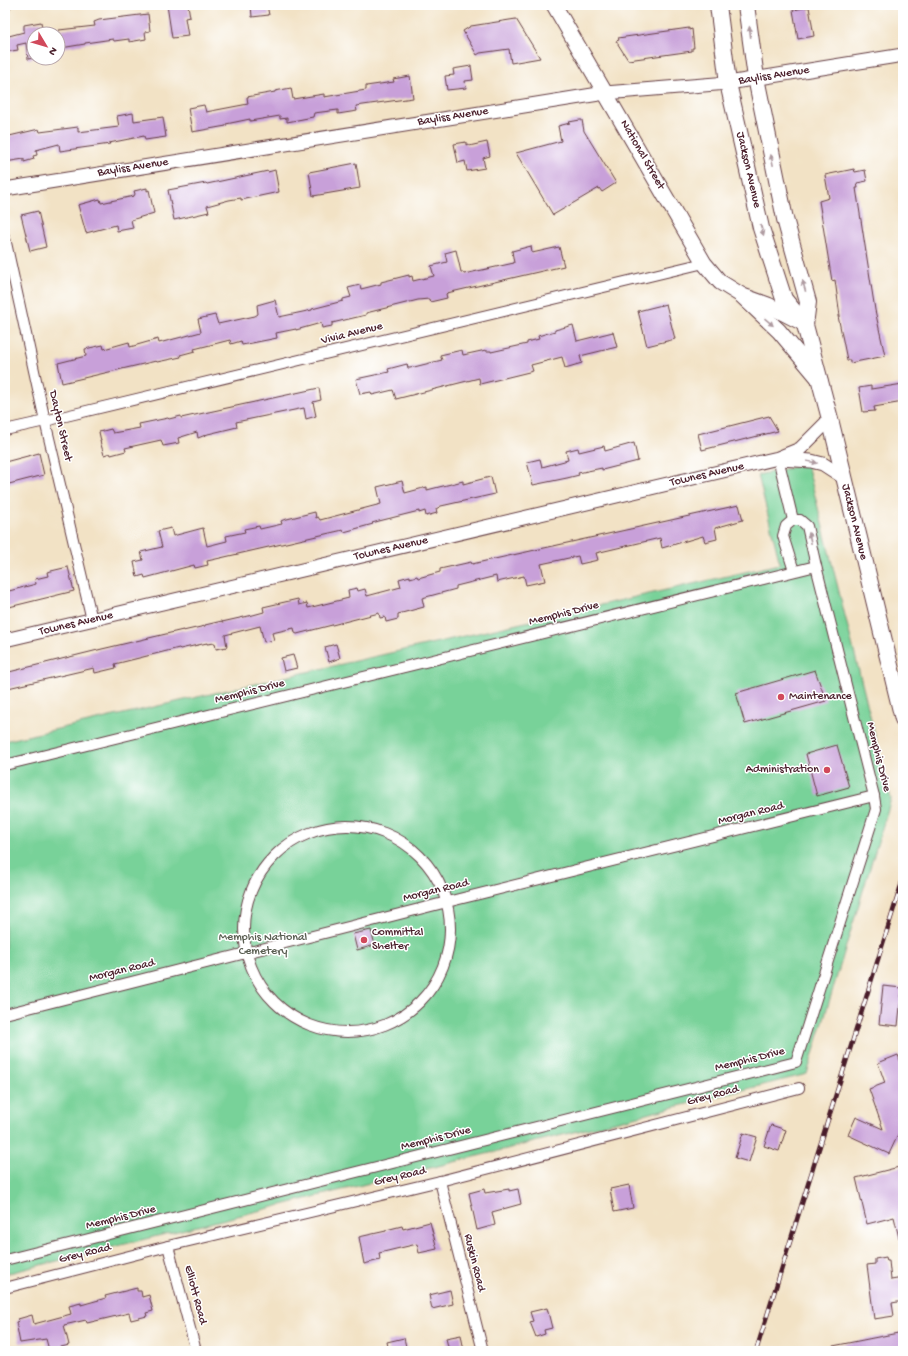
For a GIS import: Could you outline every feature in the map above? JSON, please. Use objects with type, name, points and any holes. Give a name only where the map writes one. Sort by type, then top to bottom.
[{"type":"main road","name":"National Street","points":[[554,5],[704,263],[720,282],[741,295],[779,331],[820,380]]},
{"type":"main road","name":"Jackson Avenue","points":[[718,5],[728,83],[761,228],[784,299],[805,324]]},
{"type":"main road","name":"Jackson Avenue","points":[[746,5],[756,78],[785,219],[808,302],[805,324],[830,419],[903,719]]},
{"type":"main road","name":"National Street","points":[[741,295],[768,304],[805,324]]},
{"type":"street","name":"Bayliss Avenue","points":[[5,189],[605,93],[728,83],[903,55]]},
{"type":"street","name":"Dayton Street","points":[[5,238],[45,421],[92,620]]},
{"type":"street","name":"Vivia Avenue","points":[[5,430],[704,263]]},
{"type":"street","name":"Townes Avenue","points":[[5,640],[778,458],[800,449],[830,419]]},
{"type":"street","name":"Townes Avenue","points":[[778,458],[811,461],[824,464],[843,477]]},
{"type":"street","points":[[778,458],[793,520]]},
{"type":"street","points":[[794,571],[783,536],[786,526],[793,520],[800,520],[807,526],[816,566]]},
{"type":"street","name":"Memphis Drive","points":[[5,765],[816,566],[876,809],[796,1062],[5,1260]]},
{"type":"street","name":"Morgan Road","points":[[5,1014],[874,796]]},
{"type":"street","points":[[339,825],[375,829],[407,844],[432,870],[447,902],[450,934],[443,966],[426,994],[402,1016],[372,1029],[339,1032],[308,1025],[280,1008],[258,983],[246,953],[244,917],[254,883],[275,854],[305,834],[339,825]]},
{"type":"street","name":"Grey Road","points":[[5,1288],[168,1246],[440,1181],[799,1088]]},
{"type":"street","name":"Ruskin Road","points":[[440,1181],[482,1351]]},
{"type":"street","name":"Elliott Road","points":[[168,1246],[196,1351]]},
{"type":"green space","name":"Memphis National Cemetery","points":[[807,464],[891,799],[807,1074],[5,1274],[5,741],[780,564],[758,475]]},
{"type":"building","points":[[167,5],[188,5],[190,17],[185,18],[188,36],[172,38]]},
{"type":"building","points":[[251,5],[267,5],[269,15],[252,17]]},
{"type":"building","points":[[809,7],[814,36],[798,39],[793,10]]},
{"type":"building","points":[[148,14],[150,31],[145,32],[146,39],[129,42],[129,39],[114,41],[113,39],[66,47],[66,29],[95,26],[94,22],[99,20]]},
{"type":"building","points":[[516,19],[540,58],[511,63],[509,49],[480,53],[477,55],[463,31],[471,26]]},
{"type":"building","points":[[41,22],[42,26],[26,26],[26,43],[17,45],[18,50],[5,52],[5,37],[24,32],[24,25]]},
{"type":"building","points":[[689,28],[689,30],[692,29],[694,48],[692,48],[692,51],[628,60],[616,41],[619,40],[618,38]]},
{"type":"building","points":[[471,66],[473,80],[465,81],[466,88],[447,90],[445,76],[454,75],[453,69]]},
{"type":"building","points":[[410,76],[413,98],[356,106],[357,111],[338,114],[338,110],[314,113],[313,117],[287,122],[287,118],[280,119],[280,116],[250,121],[250,119],[226,124],[226,126],[192,132],[188,108],[204,105],[206,112],[248,104],[247,97],[291,88],[293,99],[324,94],[324,97],[366,90],[366,86],[394,82],[393,79]]},
{"type":"building","points":[[133,113],[134,121],[163,117],[166,137],[145,140],[144,136],[109,143],[110,144],[60,151],[59,144],[36,150],[37,155],[33,156],[34,159],[24,162],[24,159],[5,162],[5,137],[39,129],[40,132],[78,127],[78,132],[119,127],[117,116]]},
{"type":"building","points":[[582,120],[584,131],[616,183],[602,192],[599,188],[553,215],[516,153],[561,141],[558,126]]},
{"type":"building","points":[[466,142],[466,145],[468,144],[469,146],[487,142],[490,156],[483,158],[485,168],[467,171],[465,161],[458,163],[454,144]]},
{"type":"building","points":[[356,163],[360,188],[313,196],[309,172]]},
{"type":"building","points":[[854,169],[855,172],[865,170],[867,181],[857,183],[858,188],[856,188],[875,310],[885,356],[850,363],[850,360],[847,360],[838,316],[840,316],[835,280],[832,281],[819,201],[829,198],[825,175]]},
{"type":"building","points":[[275,170],[279,192],[241,200],[241,198],[229,200],[207,206],[209,212],[174,220],[168,190],[207,184]]},
{"type":"building","points":[[147,188],[147,191],[149,190],[154,213],[131,220],[133,228],[117,231],[116,225],[86,233],[78,205],[100,199],[101,203],[134,196],[134,191]]},
{"type":"building","points":[[38,211],[46,247],[30,251],[21,215]]},
{"type":"building","points":[[531,246],[532,253],[559,247],[564,266],[447,293],[447,298],[430,302],[429,299],[418,300],[366,313],[366,315],[332,323],[332,326],[322,328],[321,323],[296,330],[276,333],[277,338],[242,345],[241,341],[231,344],[230,340],[194,349],[195,351],[180,355],[181,357],[156,361],[62,383],[58,363],[86,356],[85,349],[103,345],[104,349],[129,342],[130,347],[158,339],[159,343],[201,332],[198,319],[215,315],[218,324],[255,316],[258,314],[257,305],[275,300],[279,317],[312,310],[343,301],[343,299],[351,297],[348,288],[360,285],[361,289],[409,275],[409,277],[412,276],[413,281],[434,276],[431,266],[447,262],[445,253],[456,250],[461,272],[464,274],[514,263],[512,251]]},
{"type":"building","points":[[666,304],[675,339],[647,346],[638,311]]},
{"type":"building","points":[[573,325],[577,341],[613,332],[617,347],[580,356],[582,363],[565,368],[562,357],[531,365],[533,371],[480,384],[479,378],[396,399],[393,390],[372,395],[371,392],[360,394],[356,379],[389,372],[388,369],[407,364],[408,368],[410,368],[442,360],[440,355],[462,350],[463,355],[486,350],[491,352],[527,344],[527,342],[539,339],[538,336]]},
{"type":"building","points":[[903,384],[903,402],[874,407],[875,411],[863,412],[859,388],[871,386],[871,389]]},
{"type":"building","points":[[319,388],[321,400],[313,402],[316,416],[306,419],[304,408],[236,422],[237,427],[198,438],[197,432],[178,438],[179,443],[163,446],[161,440],[125,448],[126,451],[111,455],[110,453],[104,455],[100,441],[99,432],[111,429],[113,433],[140,428],[139,424],[181,416],[181,418]]},
{"type":"building","points":[[769,416],[778,431],[702,450],[698,434]]},
{"type":"building","points":[[634,443],[638,461],[602,470],[602,468],[578,473],[579,475],[533,485],[527,462],[540,459],[542,467],[568,460],[566,451],[578,448],[579,452],[604,446],[605,451]]},
{"type":"building","points":[[39,453],[44,475],[5,485],[5,462]]},
{"type":"building","points":[[491,477],[495,494],[441,506],[436,509],[437,513],[426,516],[425,511],[419,513],[419,511],[344,532],[343,530],[207,561],[208,565],[195,568],[194,565],[145,578],[144,575],[137,577],[134,562],[143,560],[141,552],[162,547],[158,531],[171,528],[173,536],[203,528],[207,546],[227,541],[226,536],[245,532],[244,529],[259,526],[260,529],[282,524],[281,521],[283,520],[315,512],[316,518],[318,517],[320,520],[381,504],[377,487],[402,481],[405,493],[427,487],[427,490],[463,481],[463,484]]},
{"type":"building","points":[[739,505],[743,520],[715,528],[717,539],[705,542],[703,536],[662,548],[660,538],[596,553],[598,560],[580,564],[578,556],[541,564],[545,581],[526,585],[524,576],[497,582],[496,576],[456,586],[456,589],[422,598],[424,607],[398,614],[398,619],[386,622],[385,617],[380,618],[379,613],[297,634],[295,633],[294,628],[272,633],[274,640],[264,642],[260,626],[225,635],[227,647],[216,649],[215,643],[207,643],[179,648],[115,664],[116,668],[95,673],[94,668],[8,688],[5,673],[183,630],[253,615],[264,612],[263,607],[298,599],[299,605],[307,603],[308,608],[349,598],[348,590],[357,588],[358,591],[365,589],[367,596],[401,587],[399,579],[410,576],[410,578],[417,576],[418,578],[440,572],[440,569],[471,562],[472,564]]},
{"type":"building","points":[[68,567],[74,591],[5,608],[5,592],[36,584],[35,579],[48,576],[47,572]]},
{"type":"building","points":[[336,644],[340,658],[329,662],[325,647]]},
{"type":"building","points":[[293,655],[297,668],[284,671],[281,658]]},
{"type":"building","name":"Maintenance","points":[[815,670],[826,701],[745,724],[736,693]]},
{"type":"building","name":"Administration","points":[[837,745],[849,787],[817,796],[806,754]]},
{"type":"building","name":"Committal Shelter","points":[[371,930],[375,945],[357,950],[353,934]]},
{"type":"building","points":[[883,986],[902,988],[898,1026],[879,1024]]},
{"type":"building","points":[[898,1055],[903,1068],[903,1124],[889,1154],[848,1135],[856,1117],[883,1129],[869,1089],[885,1083],[878,1063]]},
{"type":"building","points":[[771,1125],[786,1130],[779,1151],[764,1146]]},
{"type":"building","points":[[743,1133],[757,1137],[749,1162],[735,1158]]},
{"type":"building","points":[[903,1166],[903,1237],[899,1238],[894,1217],[867,1224],[856,1178]]},
{"type":"building","points":[[629,1185],[633,1208],[614,1212],[610,1189]]},
{"type":"building","points":[[484,1189],[485,1193],[518,1189],[521,1204],[492,1212],[495,1225],[477,1230],[469,1193]]},
{"type":"building","points":[[430,1222],[437,1249],[419,1253],[417,1244],[379,1253],[380,1260],[364,1264],[359,1237],[402,1226],[403,1229]]},
{"type":"building","points":[[886,1257],[887,1261],[889,1261],[891,1280],[903,1278],[903,1301],[892,1303],[894,1316],[874,1319],[867,1265],[875,1264],[875,1259]]},
{"type":"building","points":[[137,1288],[137,1291],[141,1291],[142,1297],[149,1295],[153,1311],[146,1313],[147,1316],[131,1320],[129,1313],[87,1323],[86,1320],[64,1325],[69,1345],[49,1350],[46,1339],[20,1343],[16,1322],[19,1321],[18,1319],[32,1315],[34,1324],[71,1314],[69,1306],[81,1303],[81,1305],[106,1298],[105,1296]]},
{"type":"building","points":[[450,1290],[453,1304],[432,1309],[429,1295]]},
{"type":"building","points":[[547,1308],[552,1328],[544,1330],[545,1334],[536,1337],[530,1322],[533,1321],[530,1312]]},
{"type":"building","points":[[903,1332],[903,1351],[833,1351],[833,1346]]},
{"type":"building","points":[[461,1335],[464,1351],[449,1351],[446,1338]]},
{"type":"building","points":[[404,1338],[407,1351],[389,1351],[387,1342]]},
{"type":"railway","points":[[756,1351],[903,879]]},
{"type":"place","name":"Maintenance","points":[[781,697]]},
{"type":"place","name":"Administration","points":[[827,770]]},
{"type":"place","name":"Committal Shelter","points":[[364,940]]}]
